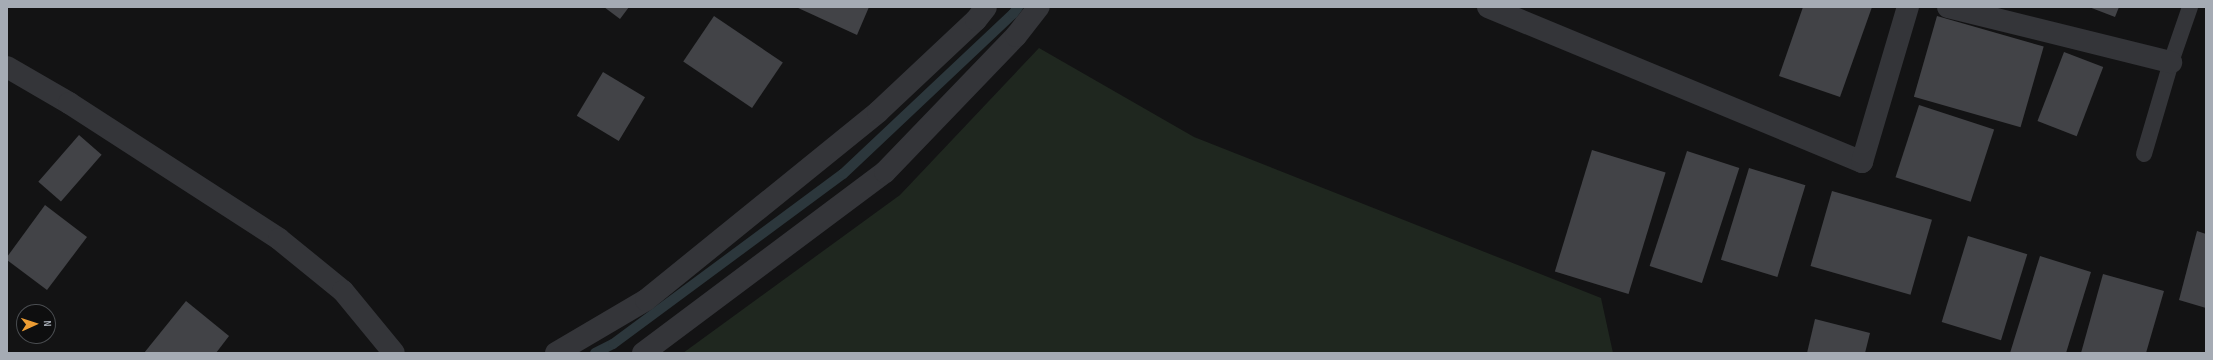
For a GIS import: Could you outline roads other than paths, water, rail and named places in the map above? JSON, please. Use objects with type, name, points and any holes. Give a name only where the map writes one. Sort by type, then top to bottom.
[{"type":"street","points":[[556,353],[586,337],[652,296],[878,112],[976,20],[986,7]]},
{"type":"street","points":[[643,353],[885,172],[1016,36],[1039,7]]},
{"type":"street","points":[[1488,7],[1862,162],[1908,7]]},
{"type":"street","points":[[1948,7],[2170,62]]},
{"type":"street","points":[[7,67],[69,104],[279,239],[343,291],[394,353]]},
{"type":"lane","points":[[2144,154],[2170,62],[2190,7]]},
{"type":"waterway","points":[[595,353],[613,344],[843,174],[1013,14],[1018,7]]}]
